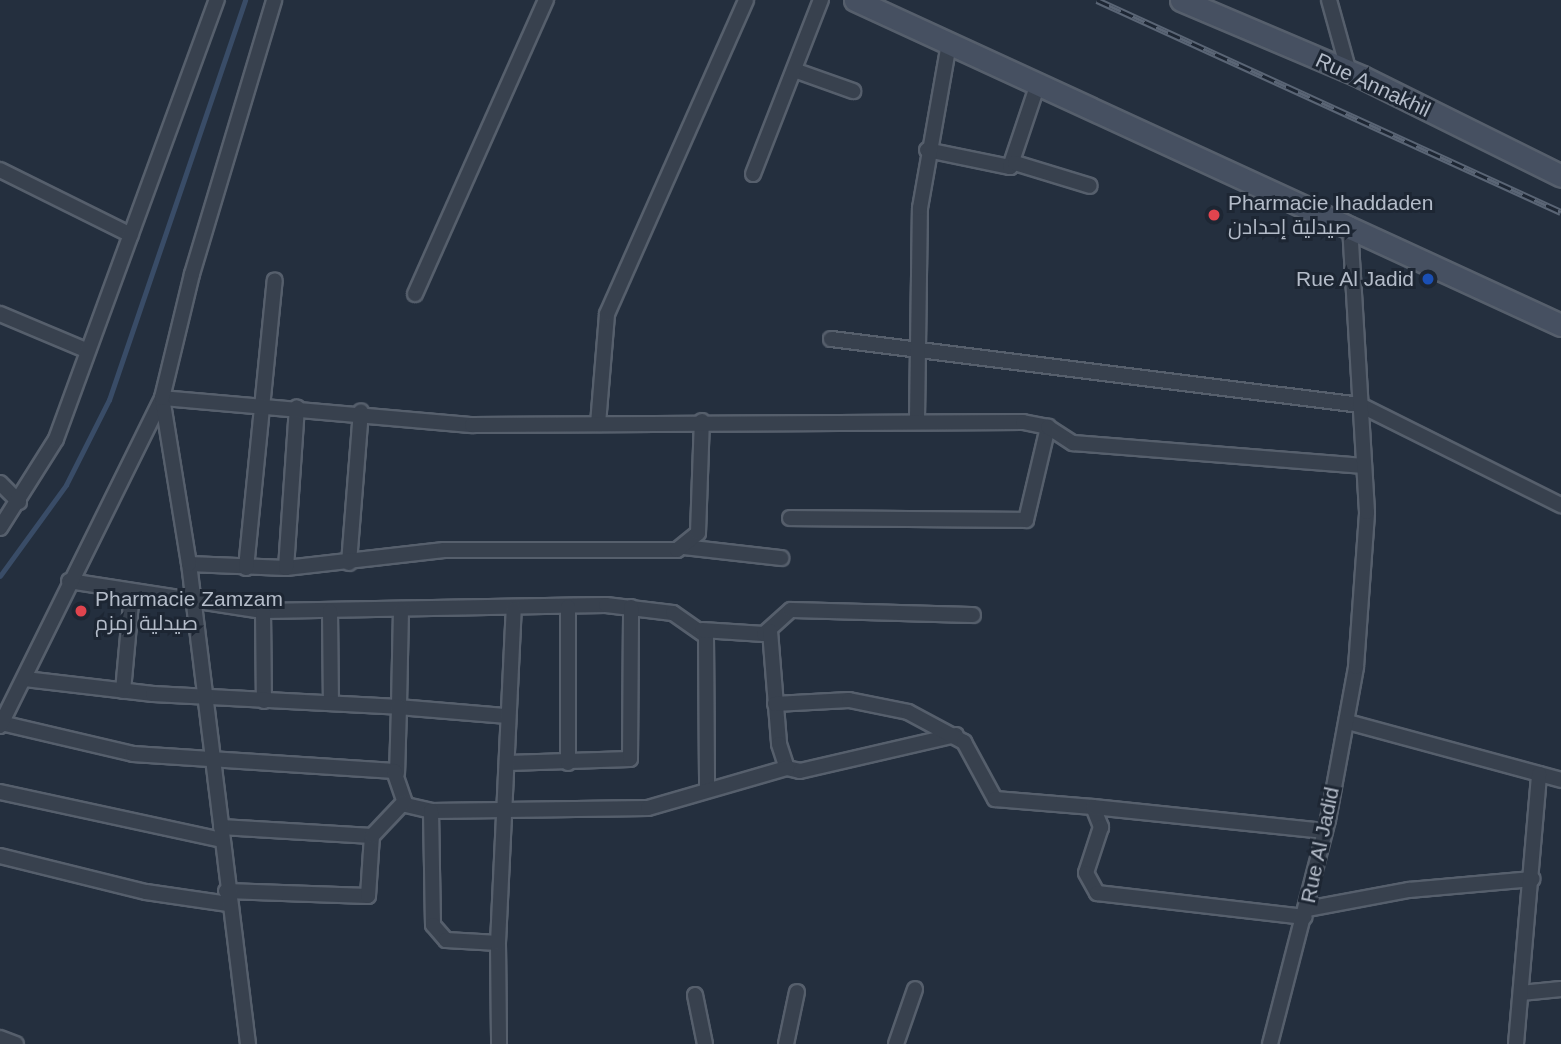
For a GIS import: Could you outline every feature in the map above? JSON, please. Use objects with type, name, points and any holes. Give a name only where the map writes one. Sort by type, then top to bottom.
[{"type":"main road","points":[[855,0],[1350,225],[1561,326]]},
{"type":"main road","name":"Rue Annakhil","points":[[1181,0],[1349,72],[1561,176]]},
{"type":"street","points":[[0,528],[19,502],[56,439],[217,0]]},
{"type":"street","points":[[274,0],[192,274],[162,398],[69,581],[1,725],[133,754],[214,762],[397,773]]},
{"type":"street","points":[[415,294],[546,0]]},
{"type":"street","points":[[598,424],[607,314],[746,0]]},
{"type":"street","points":[[753,174],[821,0]]},
{"type":"street","points":[[1328,0],[1349,72]]},
{"type":"street","points":[[917,419],[927,150],[948,44]]},
{"type":"street","points":[[794,69],[853,91]]},
{"type":"street","points":[[1015,163],[1038,84]]},
{"type":"street","points":[[927,150],[1002,169],[1015,163],[1090,186]]},
{"type":"street","points":[[0,170],[131,235]]},
{"type":"street","name":"Rue Al Jadid","points":[[1270,1044],[1306,913],[1348,722],[1364,588],[1364,466],[1350,225]]},
{"type":"street","points":[[246,568],[275,281]]},
{"type":"street","points":[[0,314],[88,351]]},
{"type":"street","points":[[831,339],[918,347],[1360,405],[1561,505]]},
{"type":"street","points":[[162,398],[361,411],[472,425],[917,419],[1048,426],[1073,443],[1364,466]]},
{"type":"street","points":[[162,398],[189,564],[214,762],[227,898],[248,1044]]},
{"type":"street","points":[[286,568],[297,407]]},
{"type":"street","points":[[349,563],[361,411]]},
{"type":"street","points":[[684,547],[698,533],[702,421]]},
{"type":"street","points":[[790,518],[1026,520],[1048,426]]},
{"type":"street","points":[[0,483],[19,502]]},
{"type":"street","points":[[189,564],[286,568],[349,563],[444,550],[684,547],[782,558]]},
{"type":"street","points":[[69,581],[194,603],[263,611],[631,607],[673,613],[702,631],[770,631],[791,610],[973,615]]},
{"type":"street","points":[[123,691],[132,592]]},
{"type":"street","points":[[568,607],[568,763]]},
{"type":"street","points":[[508,763],[630,759],[631,607]]},
{"type":"street","points":[[499,1044],[498,943],[502,810],[508,763],[507,716],[514,609]]},
{"type":"street","points":[[401,610],[397,773],[404,802]]},
{"type":"street","points":[[263,611],[264,701]]},
{"type":"street","points":[[330,611],[331,704]]},
{"type":"street","points":[[702,631],[710,684],[707,789]]},
{"type":"street","points":[[770,631],[775,704],[787,768]]},
{"type":"street","points":[[25,679],[206,698],[507,716]]},
{"type":"street","points":[[775,704],[877,702],[956,735],[995,799],[1325,831]]},
{"type":"street","points":[[1348,722],[1561,780]]},
{"type":"street","points":[[404,802],[431,811],[648,808],[787,768],[800,771],[956,735]]},
{"type":"street","points":[[1516,1044],[1533,879],[1539,774]]},
{"type":"street","points":[[0,792],[221,834],[372,836]]},
{"type":"street","points":[[0,856],[146,892],[227,898],[368,896],[372,836],[404,802]]},
{"type":"street","points":[[1093,807],[1101,827],[1086,873],[1097,893],[1306,913],[1419,889],[1533,879]]},
{"type":"street","points":[[431,811],[437,934],[457,942],[498,943]]},
{"type":"street","points":[[896,1044],[915,989]]},
{"type":"street","points":[[1521,993],[1561,989]]},
{"type":"street","points":[[786,1044],[797,992]]},
{"type":"street","points":[[695,995],[705,1044]]},
{"type":"street","points":[[0,1038],[16,1044]]},
{"type":"waterway","points":[[0,576],[66,485],[109,400],[245,0]]},
{"type":"railway","points":[[1097,0],[1561,212]]},
{"type":"place","name":"Pharmacie Ihaddaden صيدلية إحدادن","points":[[1214,215]]},
{"type":"place","name":"Rue Al Jadid","points":[[1428,279]]},
{"type":"place","name":"Pharmacie Zamzam صيدلية زمزم","points":[[81,611]]}]
